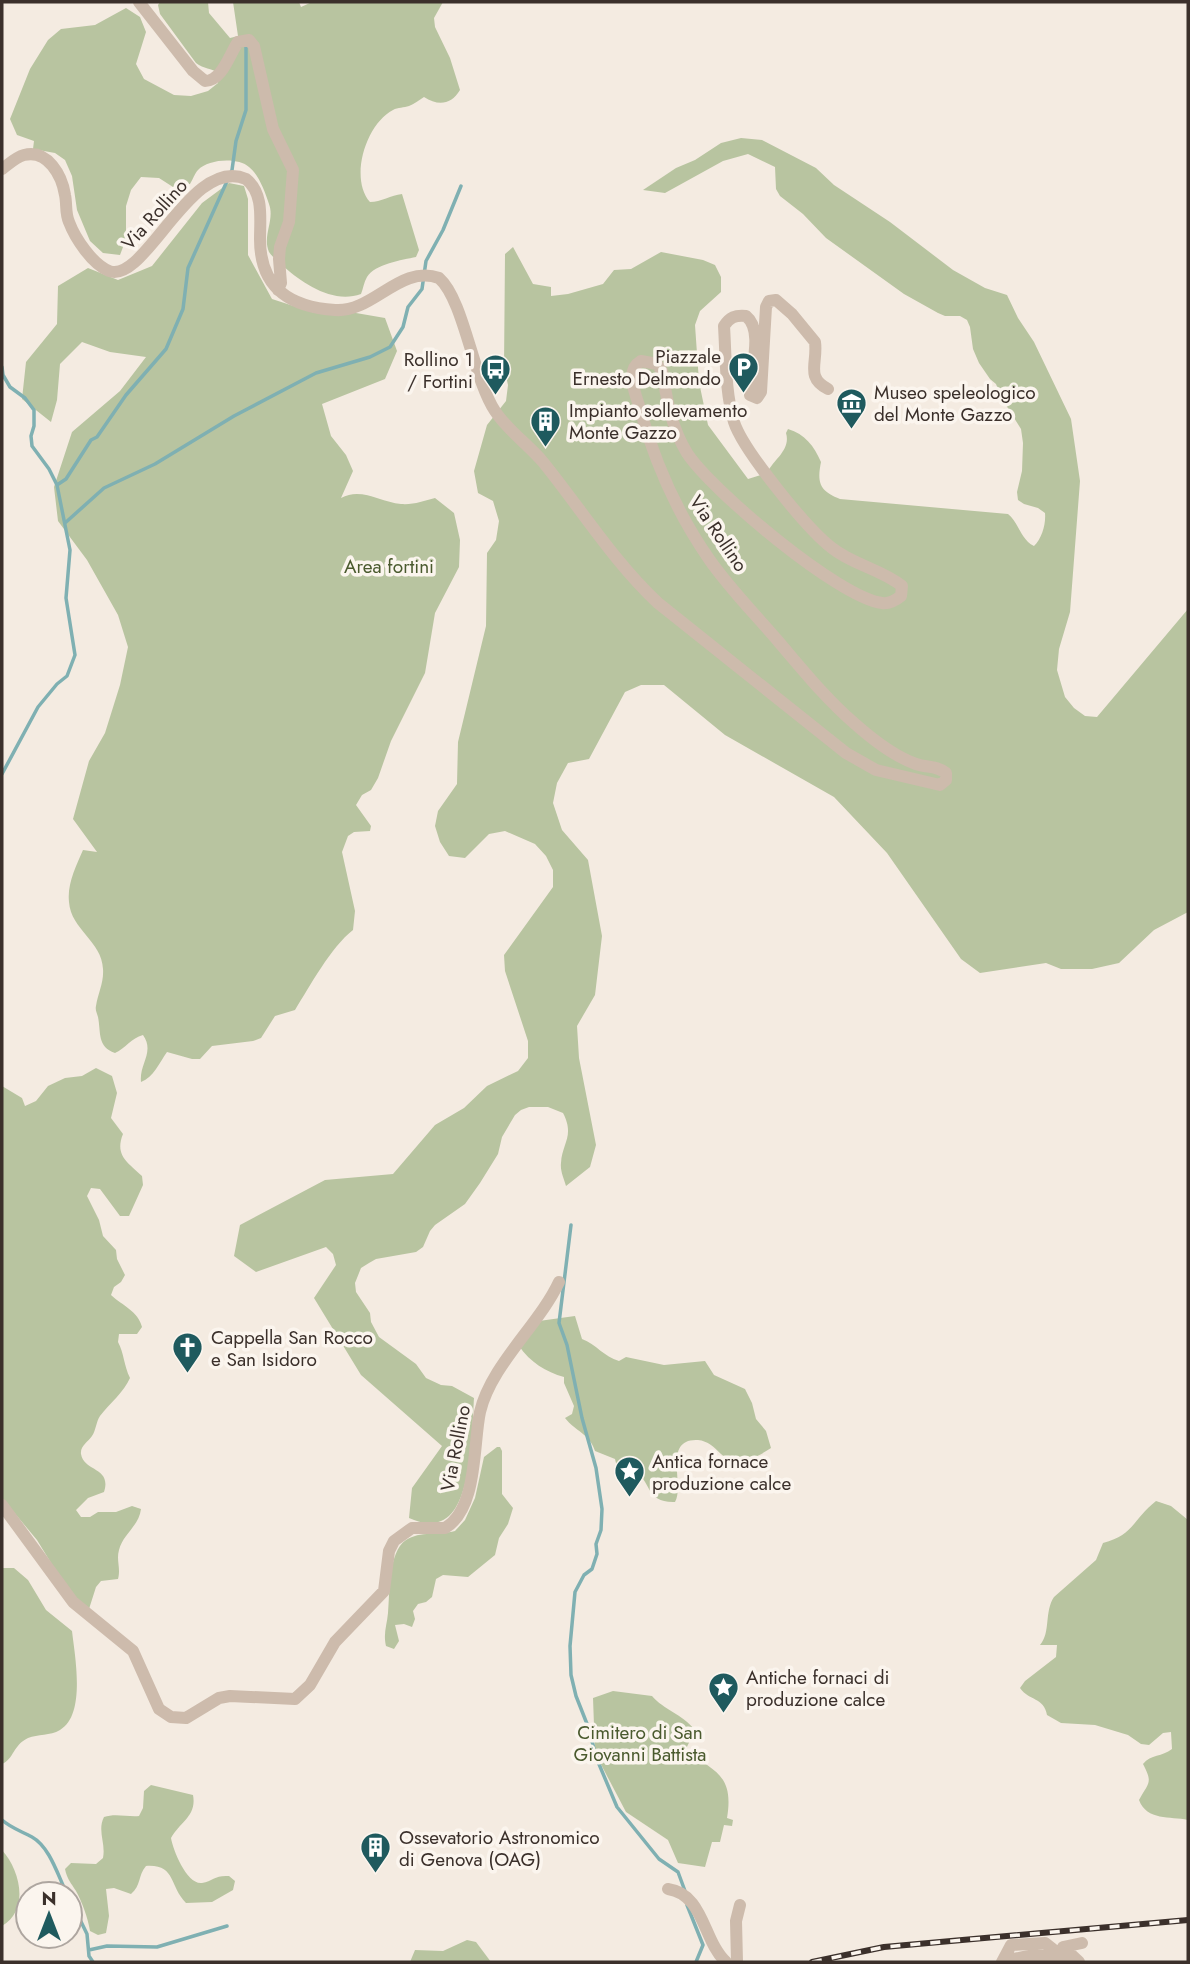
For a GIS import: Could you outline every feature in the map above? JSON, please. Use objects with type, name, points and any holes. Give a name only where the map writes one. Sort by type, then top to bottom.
[{"type":"street","points":[[139,2],[193,71],[205,81],[217,77],[238,42],[249,40],[254,46],[273,129],[293,170],[289,222],[280,247],[282,283],[278,290]]},
{"type":"street","name":"Via Rollino","points":[[2,169],[23,155],[36,155],[50,162],[57,171],[65,195],[72,229],[95,260],[111,272],[120,273],[133,265],[161,231],[209,182],[225,176],[240,177],[251,183],[260,208],[262,258],[270,282],[278,290],[306,305],[347,310],[418,276],[439,278],[452,299],[482,386],[494,410],[544,463],[637,583],[658,603],[846,753],[876,770],[940,785],[946,780],[946,773],[918,765],[891,752],[852,723],[710,560],[677,507],[658,465],[632,374],[633,368],[641,361],[657,364],[662,371],[673,428],[688,455],[735,504],[777,540],[847,589],[882,603],[894,601],[901,596],[902,586],[893,579],[857,565],[831,547],[799,515],[747,446],[734,424],[724,326],[729,318],[746,316],[754,325],[756,335],[750,395],[757,398],[761,392],[766,307],[769,301],[776,300],[816,342],[815,378],[818,384],[828,389]]},
{"type":"street","name":"Via Rollino","points":[[2,1505],[73,1602],[123,1640],[133,1651],[159,1709],[171,1717],[186,1718],[219,1698],[230,1696],[295,1699],[310,1685],[335,1643],[384,1591],[389,1551],[394,1541],[412,1528],[445,1528],[457,1517],[474,1468],[483,1404],[503,1365],[549,1304],[559,1282]]},
{"type":"street","points":[[668,1889],[690,1898],[726,1962]]},
{"type":"street","points":[[737,1962],[736,1921],[740,1905]]},
{"type":"street","points":[[1003,1962],[1011,1945],[1045,1943],[1069,1962]]},
{"type":"street","points":[[1079,1962],[1063,1947],[1082,1943]]},
{"type":"street","points":[[1003,1962],[1040,1954],[1052,1957],[1058,1962]]},
{"type":"green space","points":[[160,2],[208,2],[209,13],[230,38],[238,36],[233,2],[299,2],[301,7],[312,2],[443,2],[434,18],[435,27],[450,58],[460,90],[453,99],[444,103],[424,97],[383,117],[368,139],[361,166],[364,192],[370,202],[402,194],[419,250],[416,257],[376,269],[367,277],[361,294],[340,296],[310,286],[269,252],[267,240],[271,216],[264,189],[249,167],[231,161],[203,166],[190,184],[173,187],[159,178],[141,177],[131,190],[126,206],[126,239],[120,255],[103,253],[90,241],[77,210],[72,176],[65,160],[55,153],[33,149],[34,141],[17,135],[10,119],[30,69],[48,40],[61,29],[95,25],[126,8],[140,17],[146,32],[136,64],[144,79],[174,95],[191,96],[208,91],[218,83],[219,73],[196,63],[160,14]]},
{"type":"green space","points":[[741,138],[762,140],[816,168],[834,185],[890,222],[953,270],[985,288],[1007,295],[1034,342],[1071,419],[1080,481],[1070,612],[1059,649],[1057,670],[1065,697],[1085,716],[1097,717],[1188,609],[1188,912],[1154,930],[1119,963],[1092,969],[1061,969],[1046,963],[980,973],[961,959],[887,853],[834,797],[725,735],[664,685],[641,685],[625,692],[589,759],[568,763],[557,783],[553,803],[562,830],[588,860],[602,936],[595,995],[577,1026],[579,1058],[596,1145],[590,1167],[566,1186],[561,1166],[568,1128],[563,1113],[548,1107],[521,1110],[502,1137],[498,1154],[465,1204],[435,1225],[423,1247],[416,1252],[376,1259],[361,1268],[355,1283],[356,1292],[370,1313],[371,1322],[379,1337],[416,1364],[426,1378],[441,1385],[452,1386],[474,1398],[469,1466],[459,1501],[452,1513],[441,1521],[421,1522],[409,1518],[412,1488],[442,1446],[361,1375],[314,1298],[336,1265],[333,1254],[326,1247],[256,1272],[234,1256],[240,1225],[325,1180],[393,1174],[435,1125],[464,1108],[487,1086],[518,1071],[528,1058],[528,1041],[505,971],[504,955],[553,887],[553,870],[546,856],[535,844],[505,831],[489,834],[465,858],[449,856],[440,842],[435,826],[438,811],[457,784],[458,742],[486,626],[487,553],[496,540],[499,521],[493,501],[478,493],[474,471],[487,425],[506,401],[508,385],[504,367],[505,254],[513,247],[533,284],[551,287],[551,296],[603,284],[614,270],[631,269],[661,252],[715,265],[721,277],[721,292],[700,311],[695,325],[699,382],[708,425],[748,479],[767,473],[784,449],[788,429],[804,437],[812,446],[821,462],[821,485],[828,493],[840,499],[1008,514],[1026,540],[1034,546],[1044,526],[1045,513],[1018,500],[1022,471],[1021,429],[996,384],[979,363],[967,320],[960,316],[945,316],[904,294],[826,238],[803,214],[780,196],[776,189],[775,167],[748,154],[723,161],[665,193],[643,190],[721,143]]},
{"type":"green space","name":"Area fortini","points":[[229,183],[244,186],[248,199],[248,255],[272,299],[315,313],[356,313],[385,318],[397,351],[385,379],[322,404],[331,436],[346,455],[353,471],[341,498],[356,494],[405,504],[435,498],[454,513],[460,540],[459,567],[435,613],[425,673],[391,741],[378,778],[371,790],[362,795],[356,805],[371,826],[370,831],[354,832],[348,836],[342,852],[355,911],[353,930],[329,956],[295,1010],[275,1016],[261,1038],[212,1046],[200,1059],[167,1052],[153,1073],[141,1082],[147,1053],[143,1035],[115,1053],[105,1047],[101,1038],[96,1009],[103,979],[101,959],[75,920],[69,902],[69,889],[83,850],[97,852],[73,819],[89,761],[105,733],[128,647],[118,615],[87,560],[58,521],[54,487],[72,432],[120,391],[146,357],[110,352],[82,342],[60,364],[57,400],[51,422],[22,399],[26,362],[57,324],[58,286],[88,268],[118,280],[152,266],[202,203]]},
{"type":"green space","points":[[96,1068],[112,1076],[117,1093],[111,1118],[123,1134],[120,1148],[122,1154],[142,1176],[143,1185],[129,1216],[120,1216],[100,1189],[91,1188],[87,1196],[99,1220],[103,1236],[116,1250],[117,1259],[125,1275],[114,1287],[111,1295],[134,1313],[142,1327],[137,1334],[119,1334],[118,1342],[130,1378],[121,1393],[100,1416],[93,1434],[81,1451],[83,1460],[104,1478],[104,1492],[88,1498],[76,1510],[81,1517],[90,1517],[98,1512],[116,1512],[132,1506],[141,1509],[119,1550],[118,1579],[101,1581],[96,1587],[89,1609],[70,1594],[37,1540],[2,1498],[2,1086],[22,1098],[25,1106],[36,1101],[48,1086],[65,1078],[82,1076]]},
{"type":"green space","points":[[575,1316],[582,1339],[619,1361],[626,1357],[664,1365],[705,1361],[714,1375],[745,1389],[756,1419],[766,1431],[771,1448],[753,1458],[740,1461],[727,1458],[705,1442],[687,1441],[678,1454],[675,1502],[658,1499],[639,1474],[633,1469],[624,1471],[617,1467],[615,1459],[595,1451],[590,1440],[565,1418],[572,1414],[574,1406],[564,1377],[539,1366],[519,1346],[539,1321]]},
{"type":"green space","points":[[497,1447],[502,1451],[502,1494],[513,1508],[508,1524],[499,1538],[495,1555],[468,1577],[443,1575],[436,1579],[432,1597],[418,1604],[413,1611],[415,1619],[412,1627],[395,1625],[399,1641],[394,1649],[386,1646],[391,1574],[400,1546],[417,1535],[455,1531],[465,1520],[475,1498],[484,1457]]},
{"type":"green space","points":[[1156,1501],[1171,1506],[1188,1520],[1188,1820],[1153,1815],[1139,1800],[1148,1782],[1143,1764],[1172,1749],[1171,1732],[1163,1733],[1149,1745],[1095,1725],[1061,1723],[1047,1715],[1040,1702],[1020,1688],[1056,1657],[1057,1645],[1040,1645],[1054,1597],[1096,1560],[1103,1543],[1121,1536]]},
{"type":"green space","points":[[2,1568],[14,1568],[28,1580],[46,1610],[72,1631],[77,1685],[73,1712],[68,1723],[56,1732],[23,1741],[2,1764]]},
{"type":"green space","name":"Cimitero di San Giovanni Battista","points":[[613,1691],[652,1696],[684,1719],[695,1730],[685,1751],[714,1770],[725,1784],[728,1793],[727,1818],[733,1820],[732,1826],[724,1825],[720,1842],[712,1842],[705,1867],[678,1863],[668,1840],[626,1812],[595,1753],[593,1698]]},
{"type":"green space","points":[[151,1785],[193,1795],[190,1814],[171,1838],[178,1858],[186,1873],[196,1882],[229,1876],[235,1881],[233,1890],[212,1902],[186,1903],[167,1872],[156,1866],[146,1866],[131,1894],[114,1888],[106,1889],[109,1916],[106,1933],[98,1935],[90,1931],[84,1908],[84,1880],[69,1880],[65,1869],[71,1863],[96,1864],[103,1858],[101,1827],[104,1817],[139,1816],[143,1808],[144,1791]]},
{"type":"green space","points":[[2,1850],[14,1868],[17,1880],[14,1880],[14,1914],[2,1926]]},
{"type":"green space","points":[[467,1940],[476,1942],[491,1962],[410,1962],[415,1950],[443,1951]]},
{"type":"waterway","points":[[57,485],[66,479],[91,440],[97,437],[126,395],[166,349],[183,309],[188,268],[232,170],[236,141],[246,110],[246,47]]},
{"type":"waterway","points":[[65,523],[104,488],[155,464],[234,416],[316,373],[370,357],[390,347],[403,327],[408,307],[422,289],[426,261],[443,230],[461,186]]},
{"type":"waterway","points":[[2,367],[10,387],[25,398],[34,410],[32,446],[57,485],[70,550],[66,598],[75,655],[67,676],[38,707],[2,774]]},
{"type":"waterway","points":[[571,1225],[559,1323],[567,1345],[582,1418],[596,1468],[602,1509],[597,1554],[592,1569],[584,1575],[575,1592],[570,1646],[571,1675],[596,1757],[617,1807],[659,1859],[678,1872],[685,1891]]},
{"type":"waterway","points":[[2,1820],[32,1837],[44,1848],[61,1880]]},
{"type":"waterway","points":[[687,1905],[703,1945],[696,1962]]},
{"type":"waterway","points":[[89,1950],[107,1946],[157,1947],[227,1926]]},
{"type":"waterway","points":[[84,1928],[89,1956],[93,1962]]},
{"type":"railway","points":[[812,1962],[884,1947],[1188,1920]]},
{"type":"place","name":"Piazzale Ernesto Delmondo","points":[[744,394]]},
{"type":"place","name":"Rollino 1 / Fortini","points":[[496,397]]},
{"type":"place","name":"Museo speleologico del Monte Gazzo","points":[[851,430]]},
{"type":"place","name":"Impianto sollevamento Monte Gazzo","points":[[546,448]]},
{"type":"place","name":"Cappella San Rocco e San Isidoro","points":[[188,1375]]},
{"type":"place","name":"Antica fornace produzione calce","points":[[629,1499]]},
{"type":"place","name":"Antiche fornaci di produzione calce","points":[[723,1715]]},
{"type":"place","name":"Ossevatorio Astronomico di Genova (OAG)","points":[[376,1875]]}]
